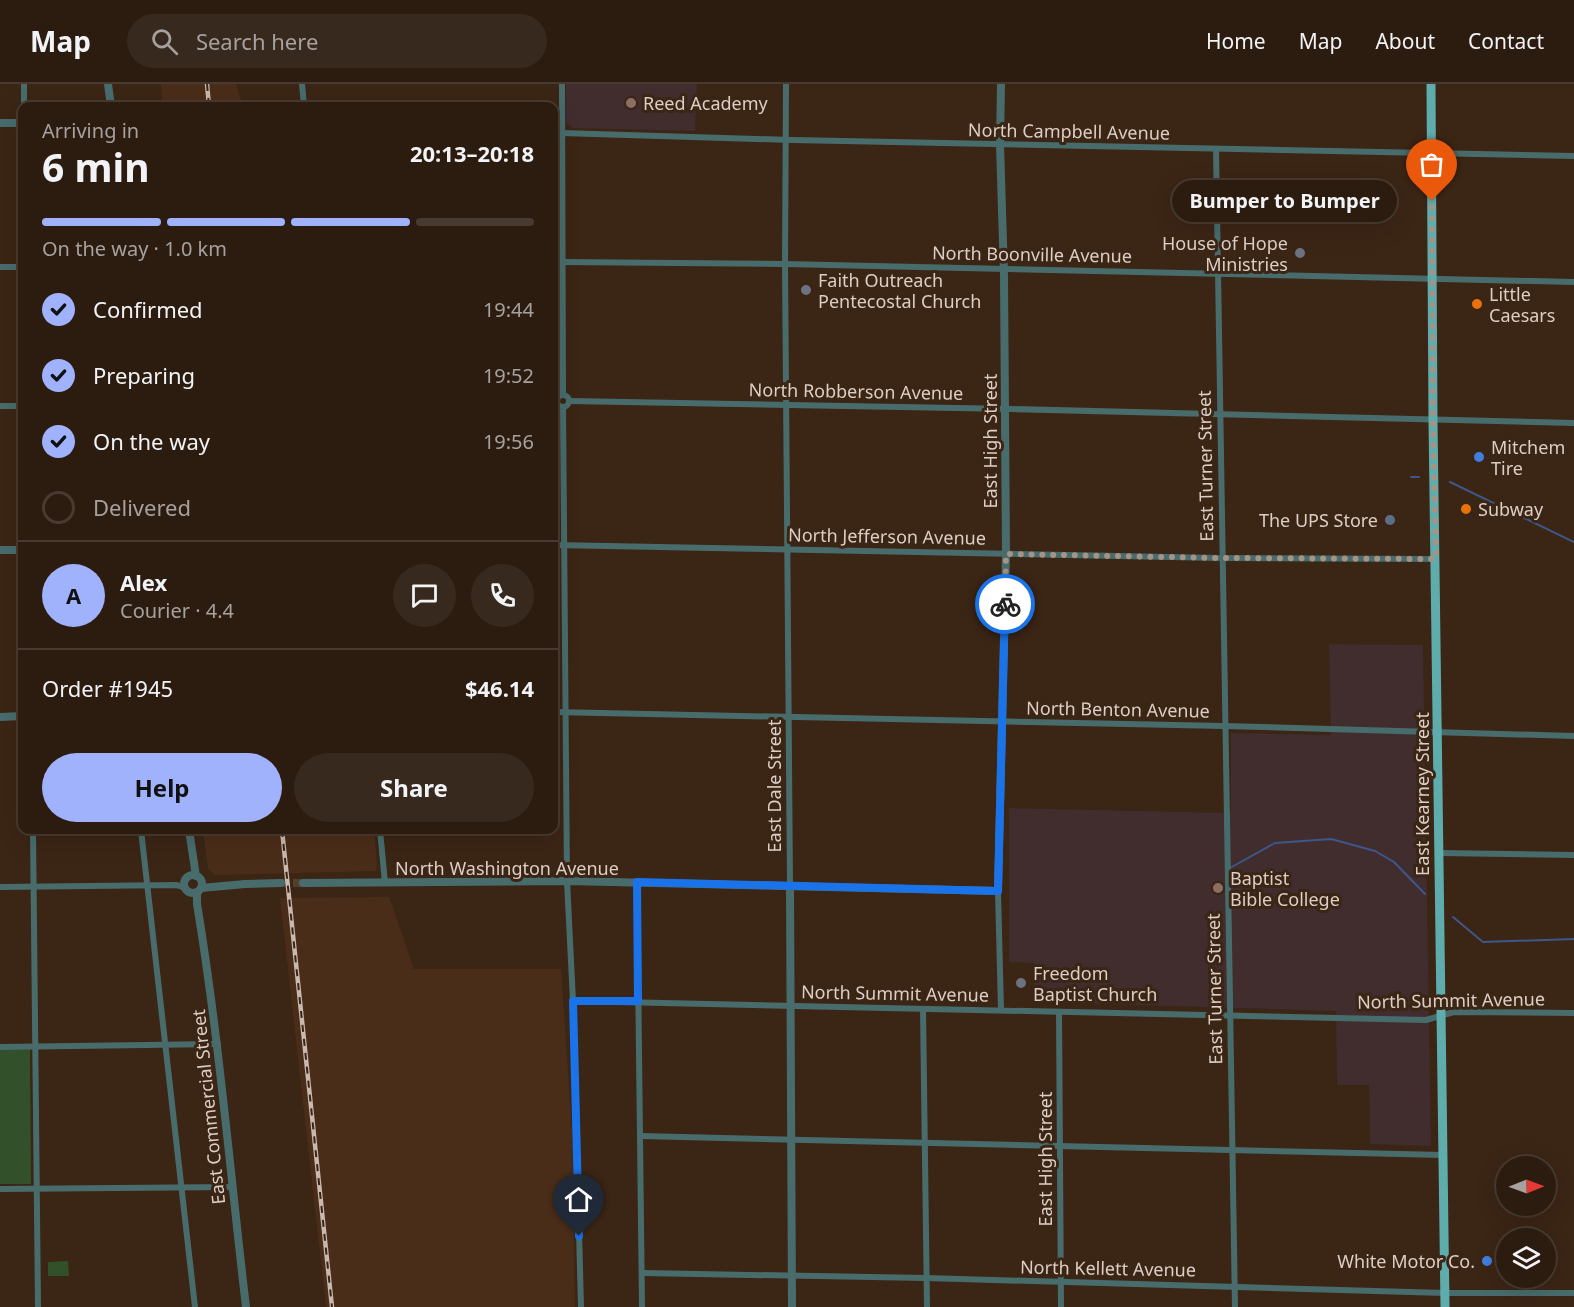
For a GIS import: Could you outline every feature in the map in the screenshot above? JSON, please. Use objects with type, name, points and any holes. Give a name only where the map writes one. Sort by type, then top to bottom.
[{"type":"main road","name":"East Kearney Street","points":[[1431,84],[1433,421],[1445,1307]]},
{"type":"street","points":[[24,84],[24,102]]},
{"type":"street","points":[[108,84],[110,102]]},
{"type":"street","points":[[302,84],[304,102]]},
{"type":"street","points":[[562,84],[563,395]]},
{"type":"street","name":"East Dale Street","points":[[786,84],[785,264],[792,1307]]},
{"type":"street","name":"East High Street","points":[[1001,84],[1000,144],[1006,409],[1006,554],[998,891],[1001,1010]]},
{"type":"street","points":[[0,123],[18,123]]},
{"type":"street","name":"North Campbell Avenue","points":[[562,133],[1431,155],[1574,156]]},
{"type":"street","name":"East Turner Street","points":[[1216,149],[1235,1307]]},
{"type":"street","name":"North Boonville Avenue","points":[[562,262],[785,264],[1574,282]]},
{"type":"street","points":[[0,267],[18,267]]},
{"type":"street","points":[[558,397],[563,395],[568,397],[569,401],[563,407],[567,881],[573,1001],[581,1307]]},
{"type":"street","name":"North Robberson Avenue","points":[[569,401],[1574,423]]},
{"type":"street","points":[[0,406],[18,406]]},
{"type":"street","points":[[558,406],[563,407]]},
{"type":"street","name":"North Jefferson Avenue","points":[[558,545],[1221,558],[1436,559]]},
{"type":"street","points":[[0,550],[18,550]]},
{"type":"street","name":"North Benton Avenue","points":[[558,712],[1574,736]]},
{"type":"street","points":[[0,717],[18,716]]},
{"type":"street","points":[[33,834],[38,1307]]},
{"type":"street","points":[[142,834],[195,1307]]},
{"type":"street","name":"East Commercial Street","points":[[189,834],[193,884],[218,1044],[246,1307]]},
{"type":"street","points":[[380,834],[385,883]]},
{"type":"street","points":[[1439,853],[1574,855]]},
{"type":"street","name":"North Washington Avenue","points":[[303,883],[567,881],[998,891]]},
{"type":"street","points":[[637,882],[642,1307]]},
{"type":"street","points":[[0,887],[193,884],[210,886],[281,883]]},
{"type":"street","name":"North Summit Avenue","points":[[573,1001],[1426,1020],[1454,1012],[1574,1013]]},
{"type":"street","points":[[924,1009],[927,1307]]},
{"type":"street","name":"East High Street","points":[[1059,1011],[1061,1307]]},
{"type":"street","points":[[0,1047],[218,1044]]},
{"type":"street","points":[[640,1136],[1443,1155]]},
{"type":"street","points":[[0,1189],[232,1186]]},
{"type":"street","name":"North Kellett Avenue","points":[[642,1273],[926,1278],[1445,1293],[1574,1293]]},
{"type":"shaded area","points":[[161,84],[236,84],[242,102],[162,102]]},
{"type":"shaded area","name":"Reed Academy","points":[[566,84],[697,84],[695,131],[573,128],[566,123]]},
{"type":"shaded area","name":"Baptist Bible College","points":[[1329,644],[1423,645],[1431,1146],[1370,1144],[1369,1085],[1337,1085],[1336,1011],[1034,1002],[1034,963],[1009,962],[1009,808],[1231,813],[1231,733],[1331,735]]},
{"type":"shaded area","points":[[204,834],[374,834],[376,871],[215,875],[208,869]]},
{"type":"shaded area","points":[[389,897],[414,969],[561,969],[572,1130],[575,1307],[326,1307],[280,898]]},
{"type":"green space","points":[[558,300],[559,389],[558,390]]},
{"type":"green space","points":[[30,1049],[31,1184],[0,1184],[0,1050]]},
{"type":"green space","points":[[68,1261],[69,1276],[48,1276],[48,1262]]},
{"type":"waterway","points":[[1411,477],[1419,477]]},
{"type":"waterway","points":[[1450,482],[1574,542]]},
{"type":"waterway","points":[[1230,868],[1275,843],[1331,839],[1375,851],[1394,862],[1425,894]]},
{"type":"waterway","points":[[1453,917],[1483,942],[1574,939]]},
{"type":"tunnel","points":[[281,883],[303,883]]},
{"type":"railway","points":[[207,84],[209,102]]},
{"type":"railway","points":[[282,834],[332,1307]]},
{"type":"way so far","points":[[1005,604],[1006,554],[1436,559],[1432,201]]},
{"type":"place","name":"Reed Academy","points":[[631,103]]},
{"type":"place","name":"Bumper to Bumper","points":[[1432,201]]},
{"type":"place","name":"House of Hope Ministries","points":[[1300,253]]},
{"type":"place","name":"Faith Outreach Pentecostal Church","points":[[806,290]]},
{"type":"place","name":"Little Caesars","points":[[1477,304]]},
{"type":"place","name":"Mitchem Tire","points":[[1479,457]]},
{"type":"place","name":"Subway","points":[[1466,509]]},
{"type":"place","name":"The UPS Store","points":[[1390,520]]},
{"type":"place","name":"Baptist Bible College","points":[[1218,888]]},
{"type":"place","name":"Freedom Baptist Church","points":[[1021,983]]},
{"type":"place","name":"White Motor Co.","points":[[1487,1261]]},
{"type":"route","points":[[579,1236],[573,1001],[638,1001],[637,882],[998,891],[1005,604]]}]
